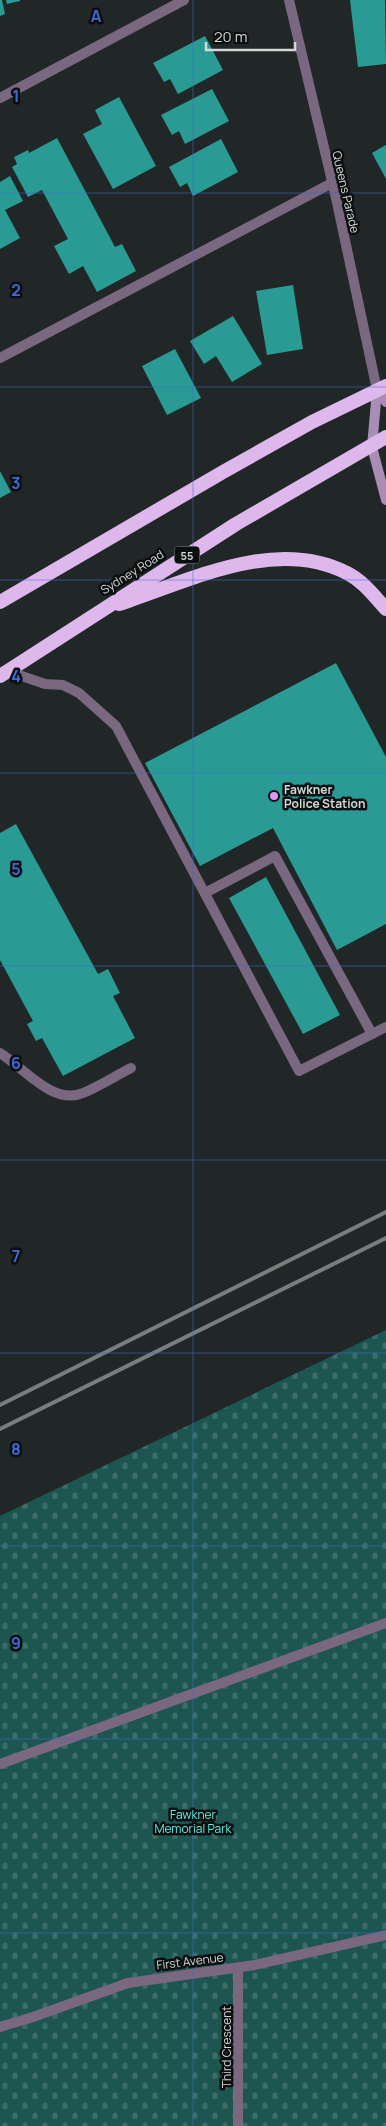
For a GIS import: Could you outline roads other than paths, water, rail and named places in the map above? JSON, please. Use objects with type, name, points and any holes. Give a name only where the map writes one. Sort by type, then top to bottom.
[{"type":"highway","points":[[0,602],[312,422],[381,388]]},
{"type":"highway","name":"Sydney Road","points":[[3,673],[236,524],[372,447],[386,437]]},
{"type":"highway","points":[[98,611],[227,568],[264,559],[294,558],[319,563],[347,573],[366,586],[386,609]]},
{"type":"main road","points":[[381,388],[386,402]]},
{"type":"main road","points":[[381,388],[372,447],[386,500]]},
{"type":"street","points":[[0,98],[184,0]]},
{"type":"street","name":"Queens Parade","points":[[289,0],[381,388]]},
{"type":"street","points":[[0,358],[332,183]]},
{"type":"street","points":[[3,673],[45,684],[63,685],[79,693],[116,726],[300,1071],[386,1027]]},
{"type":"street","points":[[205,893],[275,856],[372,1034]]},
{"type":"street","points":[[0,1053],[50,1090],[60,1094],[83,1093],[131,1068]]},
{"type":"street","points":[[0,1764],[386,1623]]},
{"type":"street","name":"First Avenue","points":[[0,2026],[33,2017],[128,1983],[238,1968],[386,1934]]},
{"type":"street","name":"Third Crescent","points":[[238,1968],[238,2126]]},
{"type":"railway","points":[[0,1405],[386,1212]]},
{"type":"railway","points":[[0,1429],[386,1238]]},
{"type":"place","name":"Fawkner Police Station","points":[[274,796]]},
{"type":"park label","name":"Fawkner Memorial Park","points":[[193,1821]]}]
